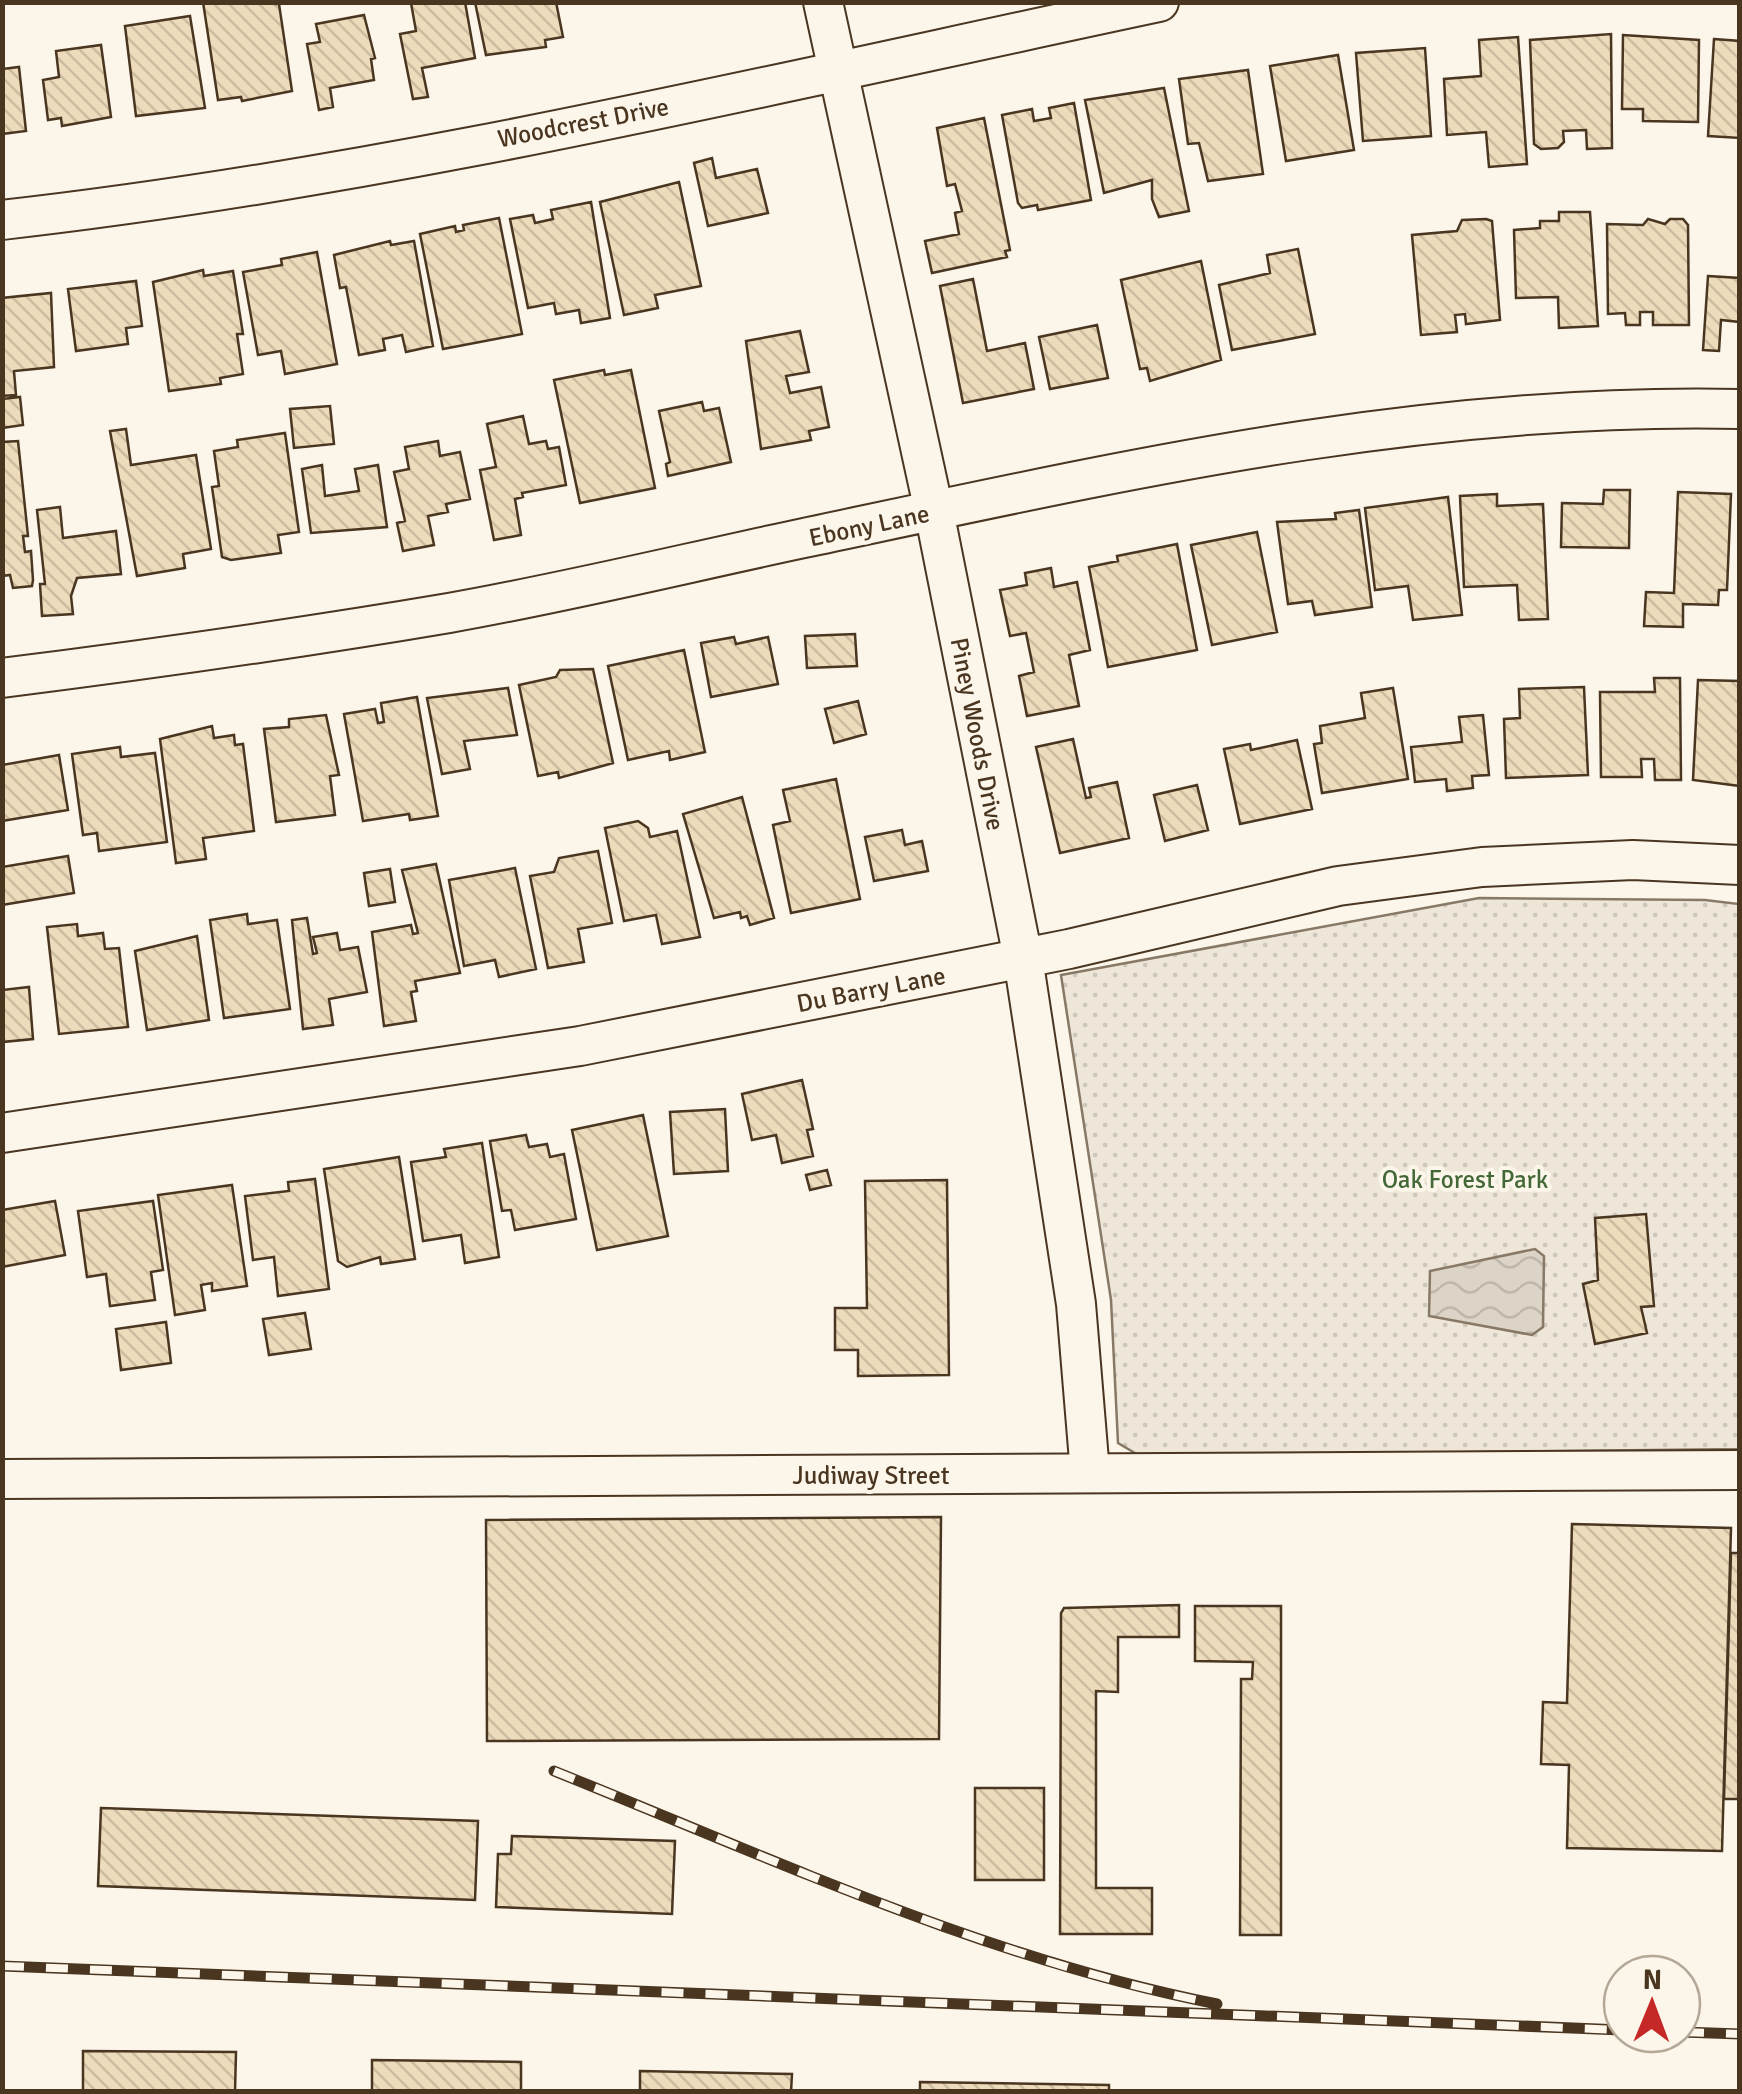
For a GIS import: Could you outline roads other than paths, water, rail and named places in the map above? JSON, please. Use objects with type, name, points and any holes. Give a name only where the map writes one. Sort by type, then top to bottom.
[{"type":"street","name":"Piney Woods Drive","points":[[823,2],[934,511],[1023,958],[1076,1304],[1090,1473]]},
{"type":"street","name":"Woodcrest Drive","points":[[2,220],[245,186],[838,70],[1159,2]]},
{"type":"street","name":"Ebony Lane","points":[[2,678],[187,655],[453,612],[1258,446],[1442,419],[1623,406],[1740,408]]},
{"type":"street","name":"Du Barry Lane","points":[[2,1133],[580,1046],[1023,958],[1338,886],[1482,867],[1634,860],[1740,866]]},
{"type":"street","name":"Judiway Street","points":[[2,1479],[1740,1470]]},
{"type":"water","points":[[1535,1249],[1544,1256],[1543,1327],[1532,1335],[1429,1316],[1430,1271]]},
{"type":"railway","points":[[554,1771],[798,1871],[963,1933],[1131,1985],[1217,2004]]},
{"type":"railway","points":[[2,1966],[1602,2029]]},
{"type":"railway","points":[[1702,2033],[1740,2034]]},
{"type":"park label","name":"Oak Forest Park","points":[[1465,1179]]}]
